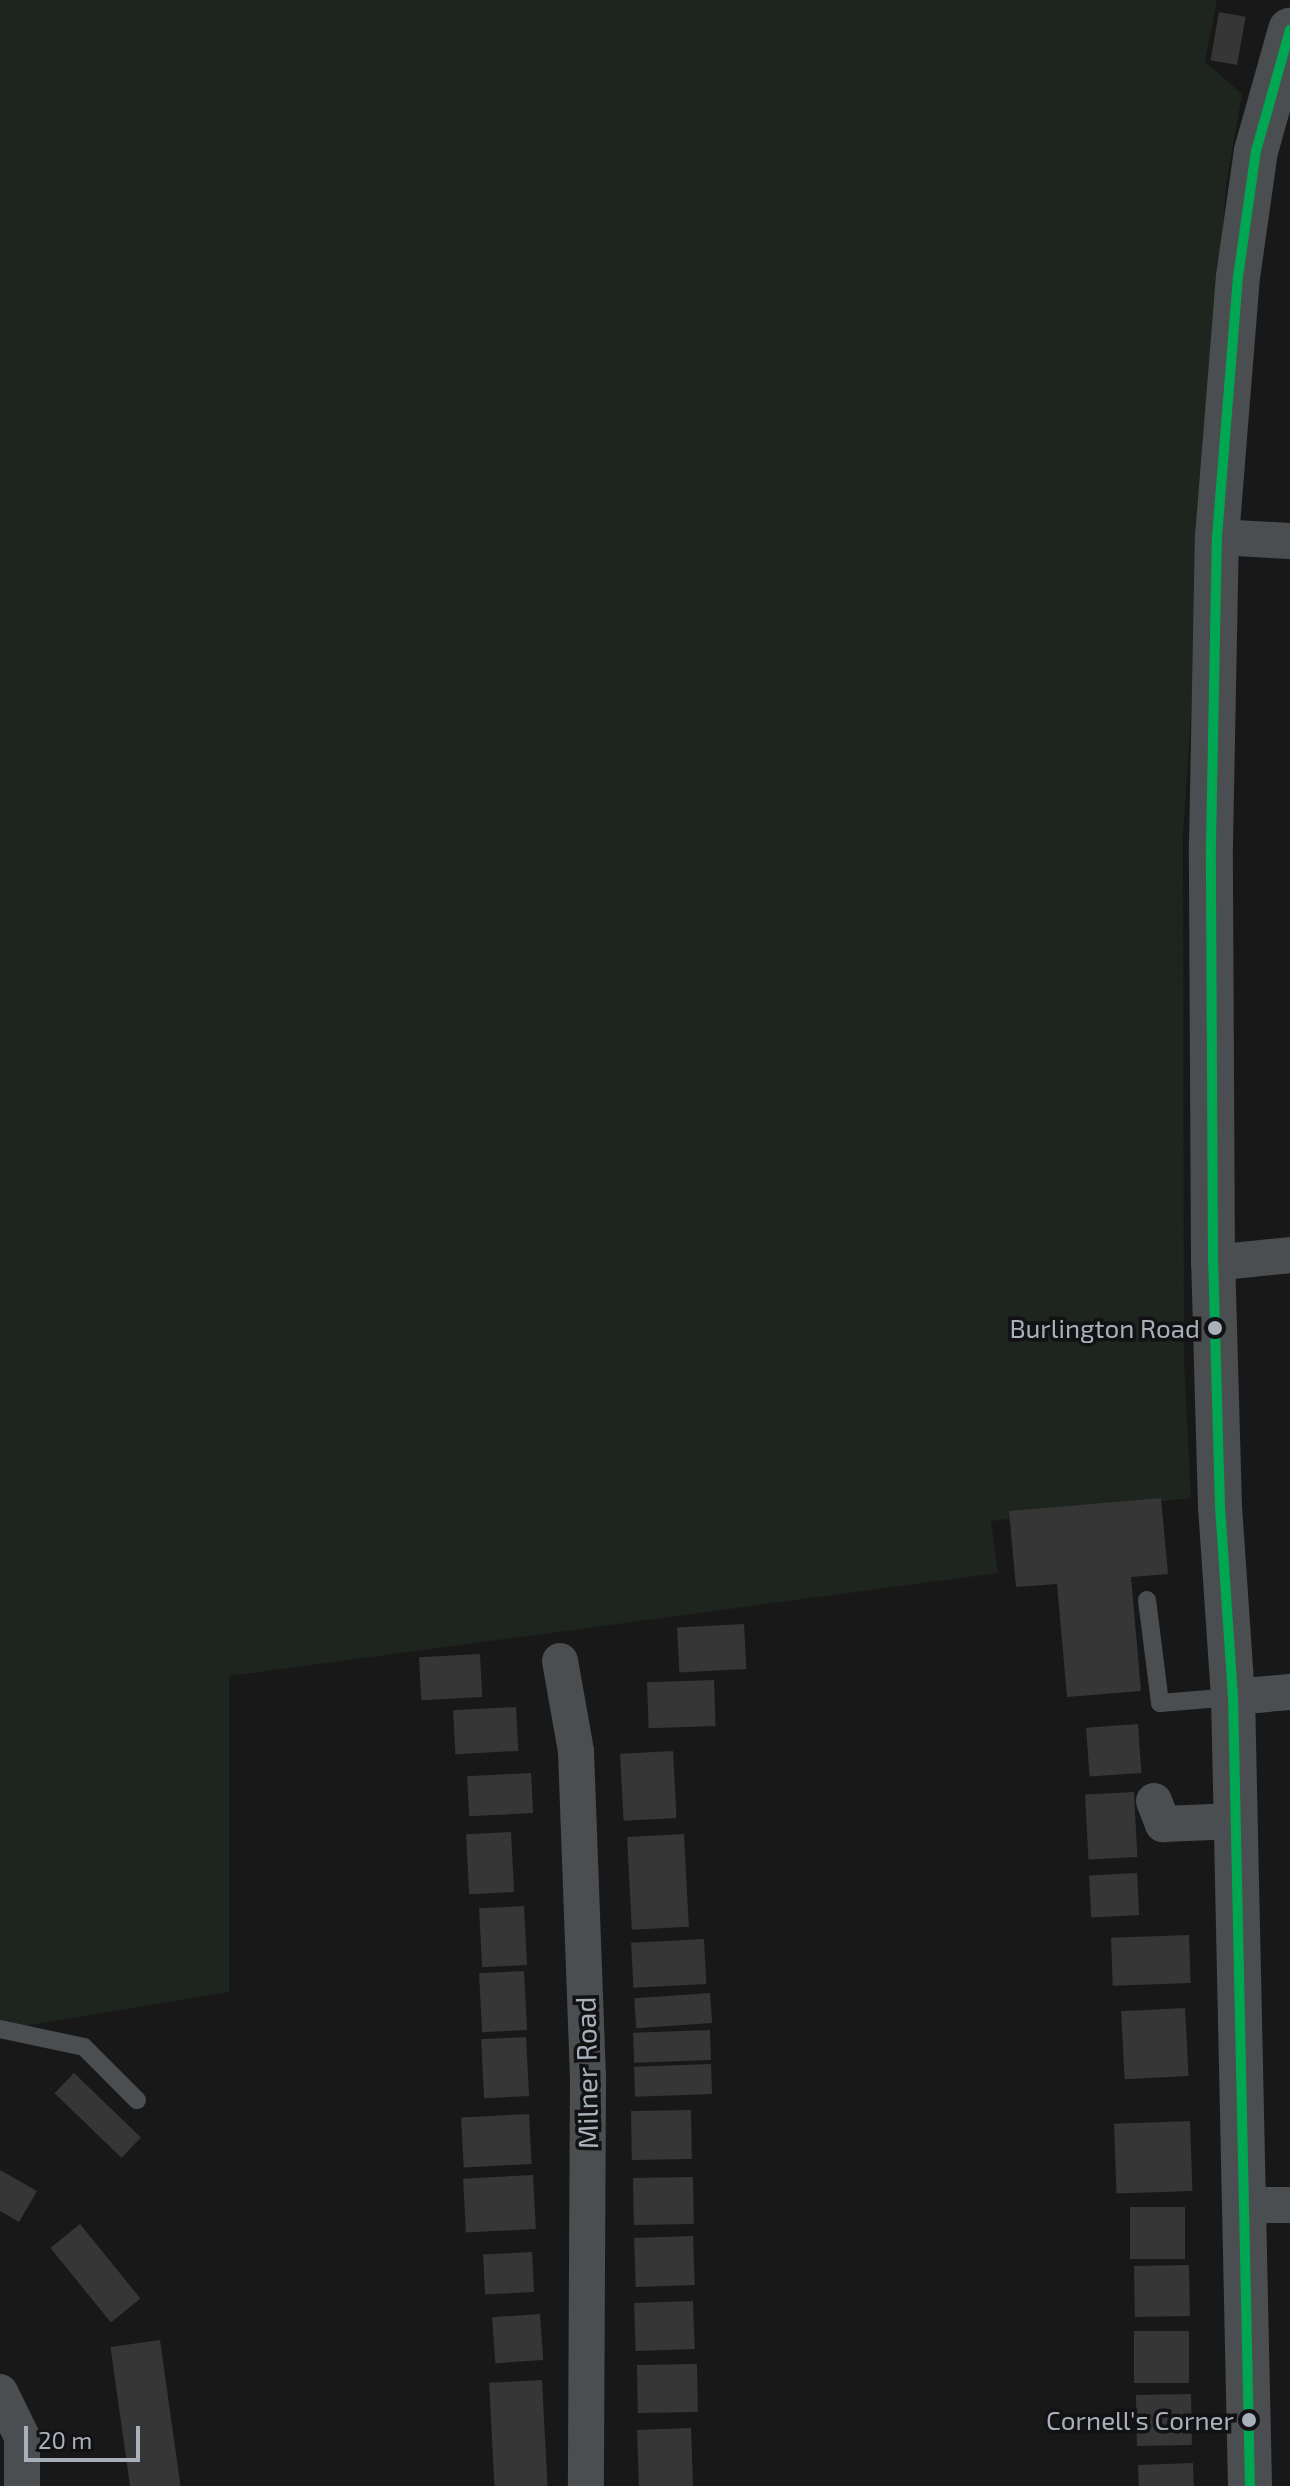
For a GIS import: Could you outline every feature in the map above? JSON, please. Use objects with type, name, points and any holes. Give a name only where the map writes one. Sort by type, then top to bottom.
[{"type":"street","points":[[1250,2486],[1233,1697],[1220,1507],[1213,1263],[1211,844],[1217,537],[1238,277],[1256,151],[1290,30]]},
{"type":"street","points":[[1217,537],[1290,541]]},
{"type":"street","points":[[1213,1263],[1290,1255]]},
{"type":"street","name":"Milner Road","points":[[560,1661],[576,1751],[588,2077],[586,2486]]},
{"type":"street","points":[[1233,1697],[1290,1692]]},
{"type":"street","points":[[1157,1823],[1236,1821]]},
{"type":"street","points":[[1245,2205],[1290,2205]]},
{"type":"street","points":[[0,2392],[22,2437],[22,2486]]},
{"type":"lane","points":[[1147,1600],[1160,1703],[1233,1697]]},
{"type":"lane","points":[[0,2029],[84,2047],[137,2100]]},
{"type":"shaded area","points":[[0,0],[1217,0],[1205,62],[1242,94],[1226,185],[1183,836],[1184,1360],[1191,1498],[991,1521],[998,1573],[229,1676],[229,1992],[0,2030]]},
{"type":"building","points":[[1219,12],[1246,17],[1237,65],[1210,60]]},
{"type":"building","points":[[1161,1498],[1168,1574],[1131,1577],[1141,1691],[1067,1697],[1057,1584],[1016,1587],[1009,1511]]},
{"type":"building","points":[[744,1624],[746,1669],[679,1672],[677,1628]]},
{"type":"building","points":[[480,1654],[482,1697],[421,1700],[419,1657]]},
{"type":"building","points":[[714,1680],[716,1726],[649,1728],[647,1682]]},
{"type":"building","points":[[516,1707],[518,1751],[455,1754],[453,1710]]},
{"type":"building","points":[[1138,1724],[1141,1773],[1090,1777],[1086,1728]]},
{"type":"building","points":[[673,1751],[677,1818],[624,1821],[620,1754]]},
{"type":"building","points":[[531,1773],[533,1813],[469,1816],[467,1776]]},
{"type":"building","points":[[1134,1792],[1137,1857],[1088,1859],[1085,1795]]},
{"type":"building","points":[[511,1832],[514,1892],[469,1894],[466,1834]]},
{"type":"building","points":[[684,1834],[689,1927],[632,1930],[627,1837]]},
{"type":"building","points":[[1137,1873],[1139,1915],[1091,1917],[1089,1876]]},
{"type":"building","points":[[524,1906],[527,1965],[482,1967],[479,1908]]},
{"type":"building","points":[[1189,1935],[1191,1983],[1113,1986],[1111,1938]]},
{"type":"building","points":[[704,1939],[706,1984],[633,1988],[631,1943]]},
{"type":"building","points":[[524,1971],[527,2030],[482,2032],[479,1973]]},
{"type":"building","points":[[710,1993],[712,2023],[636,2028],[634,1998]]},
{"type":"building","points":[[1185,2008],[1189,2076],[1125,2079],[1121,2011]]},
{"type":"building","points":[[710,2030],[711,2060],[634,2063],[633,2033]]},
{"type":"building","points":[[526,2037],[529,2096],[484,2098],[481,2039]]},
{"type":"building","points":[[711,2064],[712,2094],[635,2097],[634,2067]]},
{"type":"building","points":[[74,2073],[141,2138],[121,2158],[55,2093]]},
{"type":"building","points":[[691,2110],[692,2159],[632,2160],[631,2111]]},
{"type":"building","points":[[529,2114],[532,2164],[464,2167],[461,2118]]},
{"type":"building","points":[[1190,2121],[1192,2191],[1116,2194],[1114,2124]]},
{"type":"building","points":[[0,2170],[37,2191],[19,2222],[0,2211]]},
{"type":"building","points":[[533,2175],[536,2229],[466,2233],[463,2179]]},
{"type":"building","points":[[693,2177],[694,2224],[634,2225],[633,2178]]},
{"type":"building","points":[[1130,2207],[1185,2207],[1185,2259],[1130,2259]]},
{"type":"building","points":[[80,2224],[140,2299],[111,2323],[50,2248]]},
{"type":"building","points":[[693,2236],[695,2285],[636,2287],[634,2238]]},
{"type":"building","points":[[532,2252],[534,2292],[485,2295],[483,2255]]},
{"type":"building","points":[[1189,2265],[1190,2316],[1135,2317],[1134,2266]]},
{"type":"building","points":[[693,2301],[695,2349],[636,2351],[634,2303]]},
{"type":"building","points":[[540,2314],[543,2360],[495,2363],[492,2317]]},
{"type":"building","points":[[1134,2331],[1189,2331],[1189,2383],[1134,2383]]},
{"type":"building","points":[[160,2340],[180,2486],[130,2486],[110,2347]]},
{"type":"building","points":[[697,2364],[698,2412],[638,2413],[637,2365]]},
{"type":"building","points":[[542,2380],[548,2486],[494,2486],[489,2383]]},
{"type":"building","points":[[1191,2394],[1192,2445],[1137,2446],[1136,2395]]},
{"type":"building","points":[[691,2428],[693,2486],[639,2486],[637,2430]]},
{"type":"building","points":[[1193,2463],[1194,2486],[1139,2486],[1138,2465]]},
{"type":"transit line","points":[[1250,2486],[1233,1697],[1220,1507],[1213,1263],[1211,844],[1217,537],[1238,277],[1256,151],[1290,30]]},
{"type":"place","name":"Burlington Road","points":[[1215,1328]]},
{"type":"place","name":"Cornell's Corner","points":[[1249,2420]]}]
